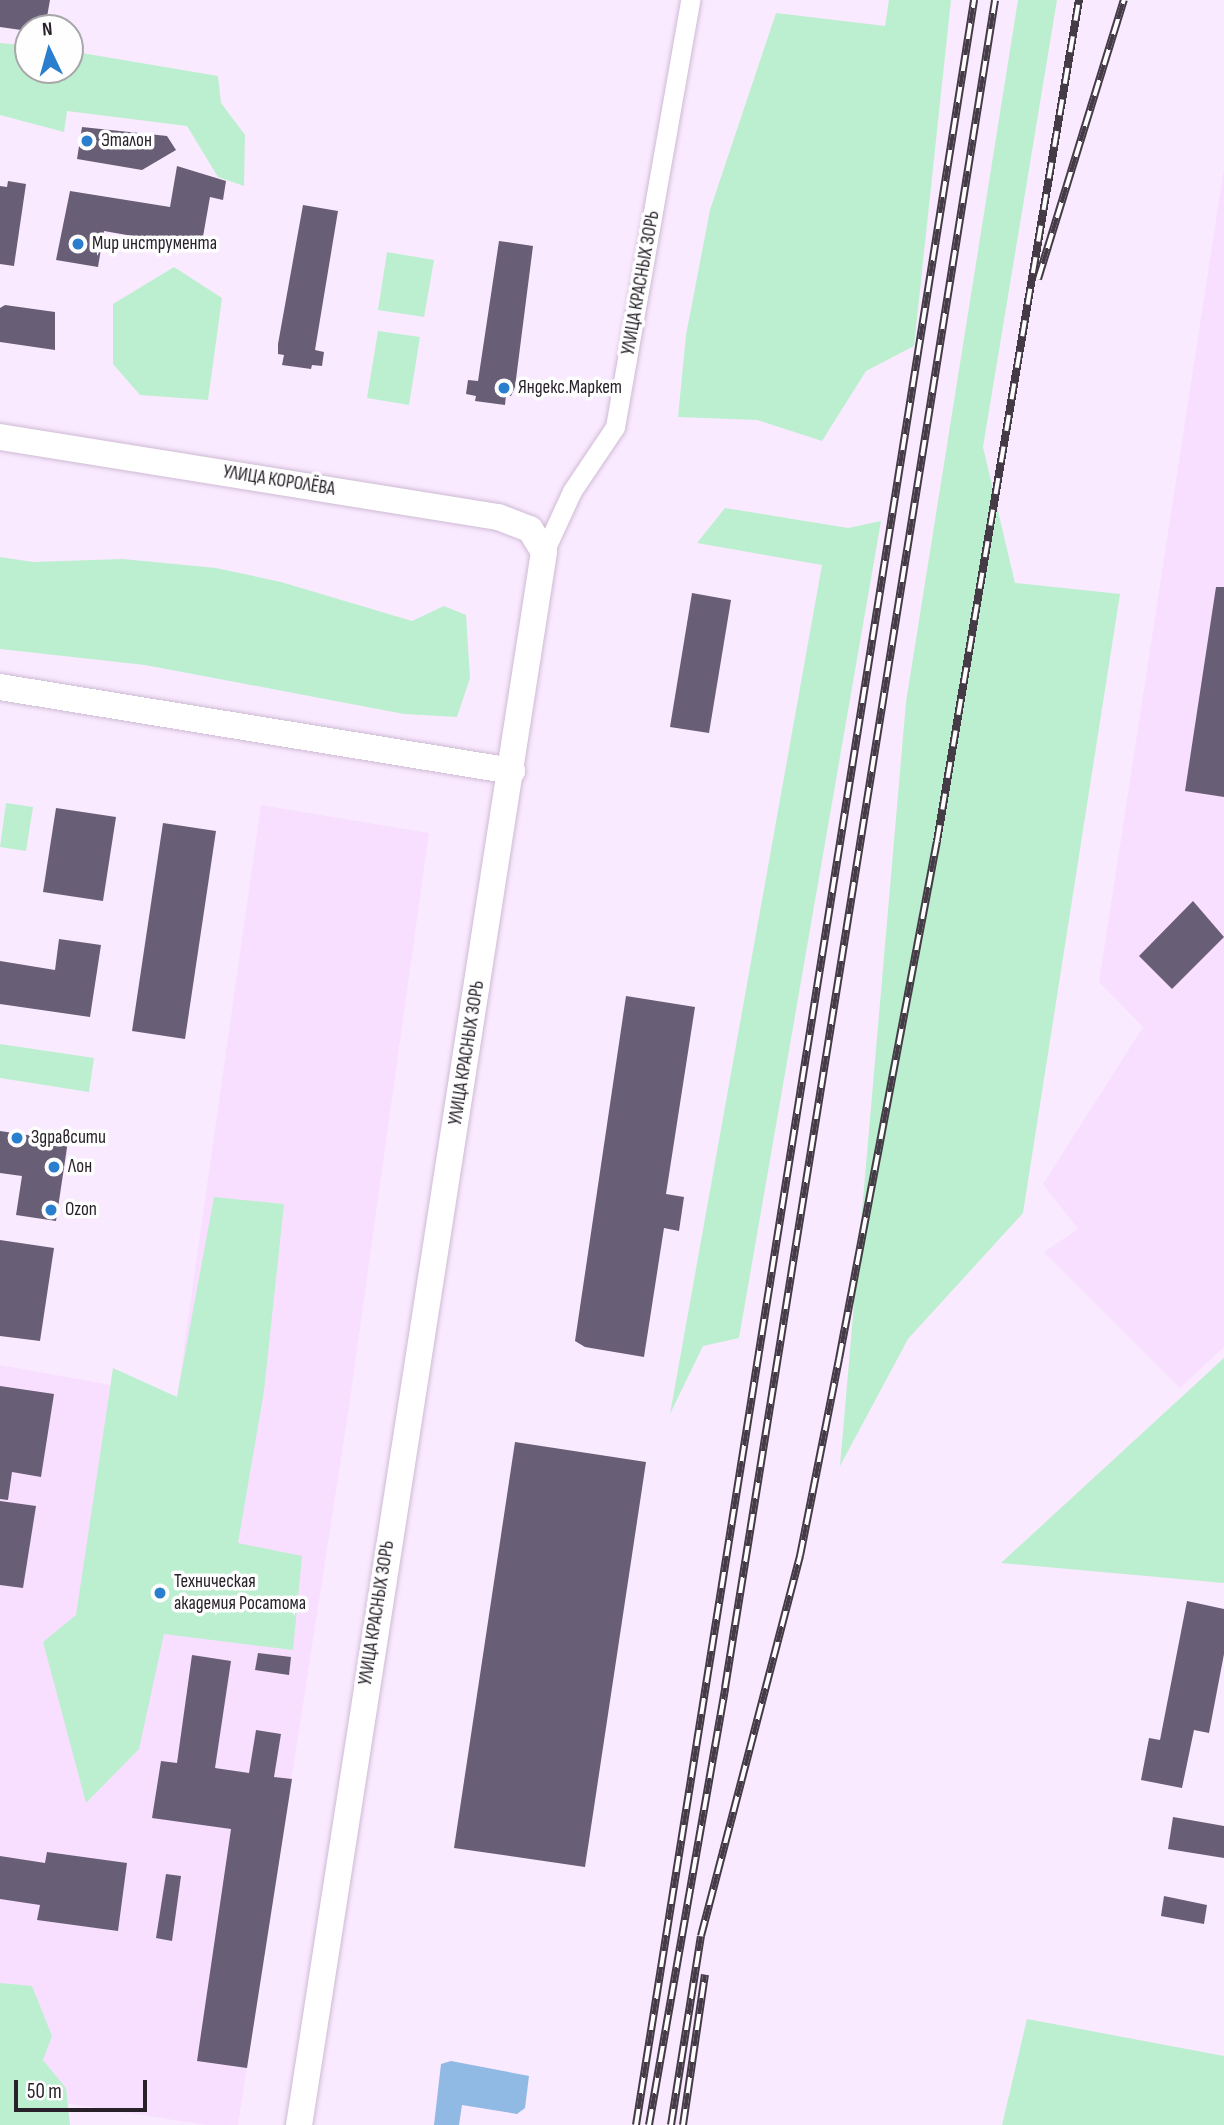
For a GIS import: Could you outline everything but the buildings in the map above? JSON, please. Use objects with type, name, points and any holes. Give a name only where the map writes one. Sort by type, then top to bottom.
[{"type":"street","name":"УЛИЦА КРАСНЫХ ЗОРЬ","points":[[299,2125],[544,552],[572,491],[615,428],[690,0]]},
{"type":"street","name":"УЛИЦА КОРОЛЁВА","points":[[0,438],[498,517],[530,529],[544,552]]},
{"type":"street","points":[[0,687],[512,771]]},
{"type":"shaded area","points":[[1224,168],[1224,1347],[1180,1388],[1044,1252],[1078,1229],[1043,1184],[1143,1027],[1099,982]]},
{"type":"shaded area","name":"Техническая академия Росатома","points":[[261,805],[429,833],[349,1407],[238,2125],[206,2125],[0,2093],[0,1365],[177,1397]]},
{"type":"green space","points":[[889,0],[951,0],[914,346],[866,371],[822,441],[757,420],[678,417],[686,335],[710,210],[776,13],[885,26]]},
{"type":"green space","points":[[1018,0],[1057,0],[983,447],[1015,583],[1120,594],[1023,1213],[908,1339],[840,1466],[906,702]]},
{"type":"green space","points":[[0,43],[14,44],[14,84],[84,84],[84,53],[218,76],[221,103],[245,135],[244,186],[218,177],[187,126],[67,111],[64,132],[0,115]]},
{"type":"green space","points":[[387,252],[434,260],[424,317],[378,310]]},
{"type":"green space","points":[[174,267],[222,298],[208,400],[140,395],[113,364],[113,304]]},
{"type":"green space","points":[[378,331],[420,337],[409,405],[367,398]]},
{"type":"green space","points":[[725,508],[848,528],[881,521],[739,1338],[703,1346],[670,1414],[822,565],[697,543]]},
{"type":"green space","points":[[0,557],[33,562],[123,559],[216,568],[281,582],[412,621],[444,606],[466,615],[470,678],[457,717],[404,714],[145,665],[0,649]]},
{"type":"green space","points":[[6,803],[33,807],[26,851],[0,847]]},
{"type":"green space","points":[[0,1044],[94,1058],[89,1092],[0,1078]]},
{"type":"green space","points":[[214,1197],[284,1204],[264,1391],[238,1543],[302,1556],[293,1650],[164,1634],[139,1749],[86,1803],[43,1642],[76,1615],[113,1368],[177,1397]]},
{"type":"green space","points":[[1224,1358],[1224,1583],[1001,1563]]},
{"type":"green space","points":[[0,1983],[32,1986],[52,2036],[43,2060],[66,2088],[70,2125],[0,2125]]},
{"type":"green space","points":[[1027,2019],[1224,2056],[1224,2125],[1002,2125]]},
{"type":"water","points":[[451,2061],[529,2076],[525,2108],[517,2114],[462,2105],[459,2125],[434,2125],[441,2064]]},
{"type":"railway","points":[[636,2125],[974,0]]},
{"type":"railway","points":[[649,2125],[725,1688],[995,0]]},
{"type":"railway","points":[[671,2125],[701,1936],[800,1556],[839,1359],[937,841],[1079,0]]},
{"type":"railway","points":[[1038,279],[1124,0]]},
{"type":"railway","points":[[683,2125],[705,1975]]},
{"type":"place","name":"Эталон","points":[[87,141]]},
{"type":"place","name":"Мир инструмента","points":[[78,244]]},
{"type":"place","name":"Яндекс.Маркет","points":[[504,388]]},
{"type":"place","name":"Здравсити","points":[[17,1138]]},
{"type":"place","name":"Лон","points":[[54,1167]]},
{"type":"place","name":"Ozon","points":[[51,1210]]},
{"type":"place","name":"Техническая академия Росатома","points":[[160,1593]]}]
